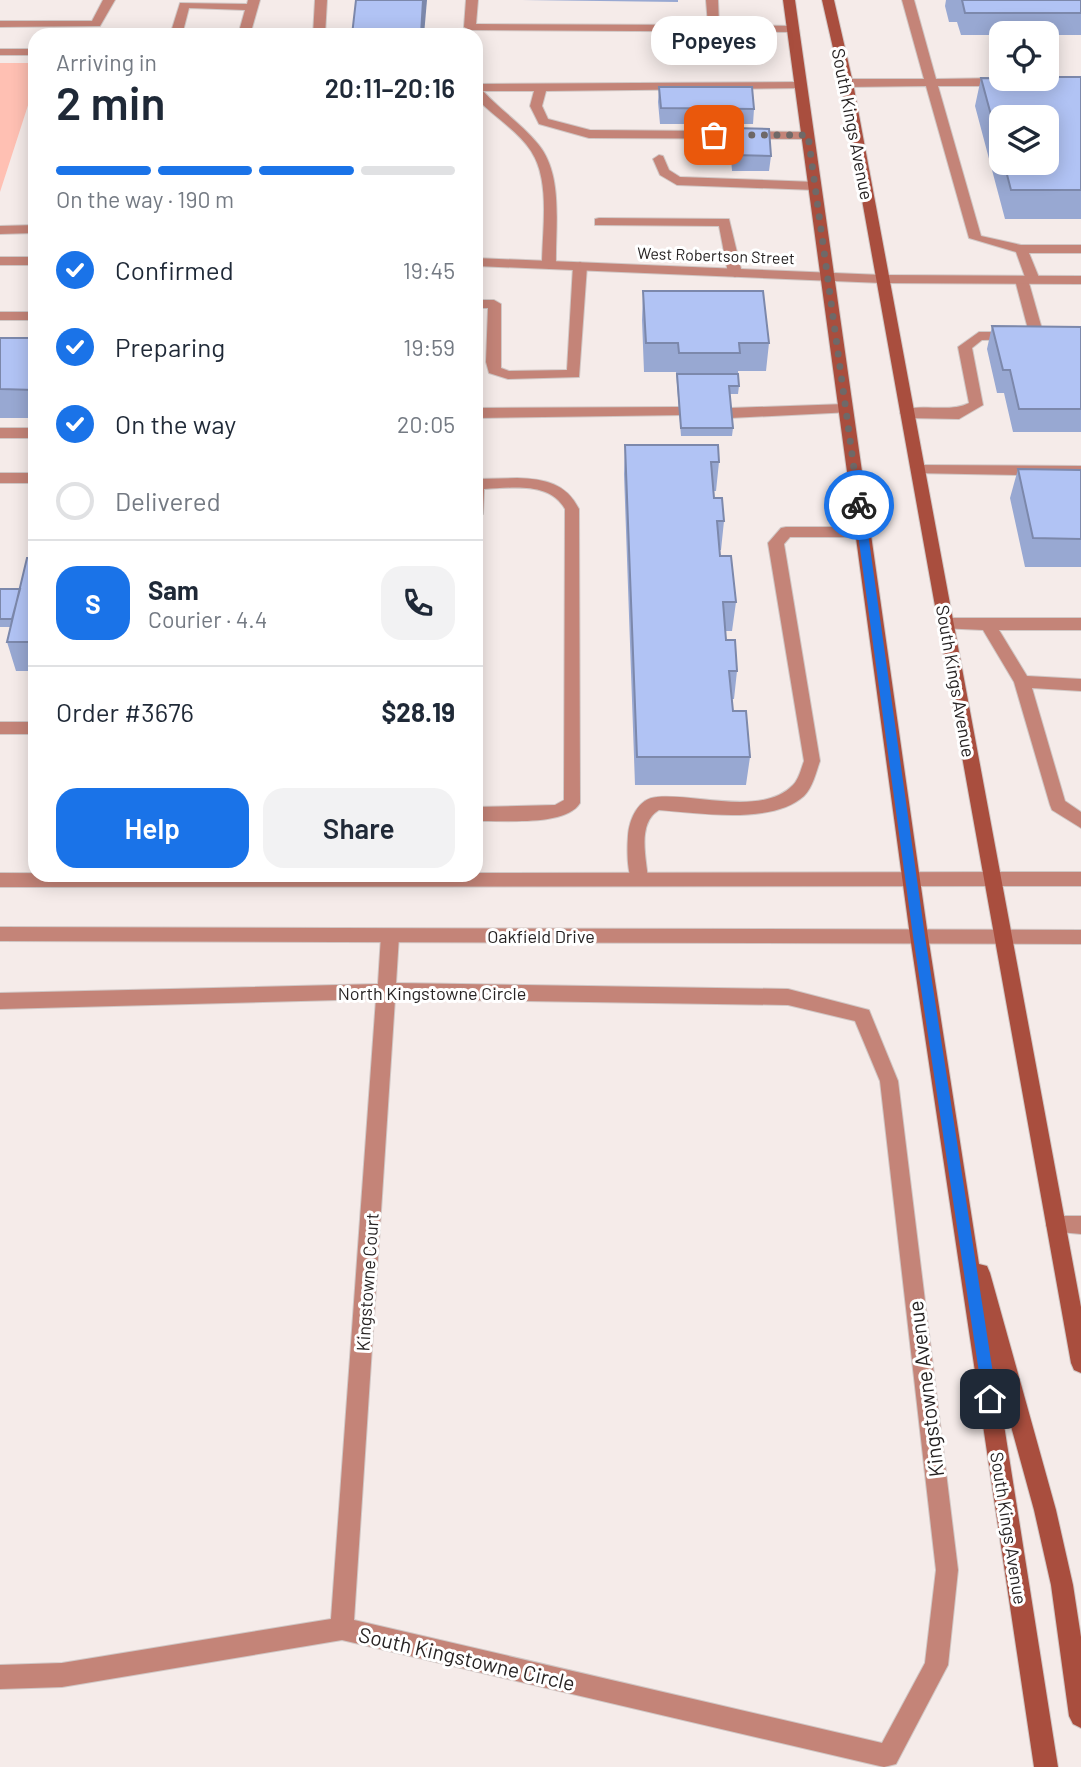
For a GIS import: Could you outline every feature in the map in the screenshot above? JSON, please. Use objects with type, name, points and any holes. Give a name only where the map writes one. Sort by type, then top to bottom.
[{"type":"main road","name":"South Kings Avenue","points":[[789,0],[919,936],[1046,1767]]},
{"type":"main road","name":"South Kings Avenue","points":[[828,0],[847,83],[1081,1363]]},
{"type":"main road","points":[[959,1196],[1045,1510],[1062,1586],[1081,1716]]},
{"type":"street","points":[[0,24],[96,24],[109,0]]},
{"type":"street","points":[[319,28],[321,0]]},
{"type":"street","points":[[470,28],[472,0]]},
{"type":"street","points":[[712,0],[714,29]]},
{"type":"street","points":[[908,0],[975,238],[1021,249],[1081,249]]},
{"type":"street","points":[[178,28],[184,5],[253,3],[246,28]]},
{"type":"street","points":[[483,31],[793,29]]},
{"type":"street","points":[[0,51],[28,52]]},
{"type":"street","points":[[847,83],[989,83]]},
{"type":"street","points":[[483,89],[801,86]]},
{"type":"street","points":[[541,88],[536,106],[543,121],[589,134],[808,135]]},
{"type":"street","points":[[483,99],[492,111],[538,151],[545,170],[549,265]]},
{"type":"street","points":[[659,159],[664,172],[677,181],[815,186]]},
{"type":"street","points":[[599,222],[725,222],[735,273]]},
{"type":"street","points":[[0,229],[28,229]]},
{"type":"street","points":[[907,412],[959,414],[976,405],[965,347],[979,335],[1029,335],[1035,329],[1021,249]]},
{"type":"street","points":[[0,261],[28,261]]},
{"type":"street","name":"West Robertson Street","points":[[483,262],[882,279],[1081,280]]},
{"type":"street","points":[[483,304],[494,304],[496,314],[491,357],[494,370],[508,375],[574,374],[580,266]]},
{"type":"street","points":[[0,316],[28,316]]},
{"type":"street","points":[[730,413],[846,410]]},
{"type":"street","points":[[483,413],[679,412]]},
{"type":"street","points":[[0,433],[28,433]]},
{"type":"street","points":[[918,470],[1081,471]]},
{"type":"street","points":[[0,478],[28,478]]},
{"type":"street","points":[[483,484],[540,485],[559,489],[568,496],[572,509],[573,792],[572,803],[558,812],[483,814]]},
{"type":"street","points":[[639,879],[638,826],[640,814],[646,807],[657,803],[762,807],[782,801],[799,790],[812,761],[776,543],[786,532],[863,532]]},
{"type":"street","points":[[946,624],[1081,624]]},
{"type":"street","points":[[988,624],[1022,682],[1058,805],[1081,821]]},
{"type":"street","points":[[1022,682],[1081,685]]},
{"type":"street","points":[[0,728],[28,728]]},
{"type":"street","points":[[483,878],[1081,879]]},
{"type":"street","points":[[0,880],[28,880]]},
{"type":"street","name":"Oakfield Drive","points":[[0,934],[1081,937]]},
{"type":"street","name":"Kingstowne Court","points":[[342,1629],[390,936]]},
{"type":"street","name":"North Kingstowne Circle","points":[[0,1001],[388,991],[788,997],[862,1015]]},
{"type":"street","name":"Kingstowne Avenue","points":[[862,1015],[889,1081],[947,1570],[936,1665],[887,1756]]},
{"type":"street","points":[[1056,1224],[1081,1224]]},
{"type":"street","name":"South Kingstowne Circle","points":[[0,1677],[62,1675],[342,1629],[887,1756]]},
{"type":"shaded area","points":[[0,63],[28,63],[28,105],[0,192]]},
{"type":"building","points":[[356,0],[423,0],[421,28],[353,28]]},
{"type":"building","points":[[962,0],[1081,0],[1081,13],[965,13]]},
{"type":"building","points":[[1059,77],[1081,77],[1081,190],[1011,190],[1007,175],[1059,175],[1059,105],[989,105],[989,108],[981,78],[989,78],[989,91],[1059,91]]},
{"type":"building","points":[[659,87],[752,87],[754,109],[661,108]]},
{"type":"building","points":[[732,128],[769,129],[771,156],[733,155]]},
{"type":"building","points":[[643,291],[763,291],[769,343],[739,343],[740,353],[679,353],[678,343],[646,343]]},
{"type":"building","points":[[992,326],[1081,327],[1081,409],[1019,409],[1010,370],[1003,370]]},
{"type":"building","points":[[0,338],[28,338],[28,390],[0,389]]},
{"type":"building","points":[[677,374],[738,374],[739,386],[729,386],[733,428],[681,428]]},
{"type":"building","points":[[625,445],[718,445],[719,462],[711,462],[714,498],[722,498],[724,521],[717,521],[720,556],[731,556],[736,602],[723,602],[726,640],[735,640],[737,671],[729,671],[733,711],[746,711],[750,757],[637,757]]},
{"type":"building","points":[[1018,469],[1081,470],[1081,539],[1033,538]]},
{"type":"building","points":[[27,558],[28,558],[28,642],[7,642]]},
{"type":"building","points":[[0,589],[20,589],[12,619],[0,619]]},
{"type":"way so far","points":[[714,135],[808,135],[859,505]]},
{"type":"place","name":"Popeyes","points":[[714,135]]},
{"type":"route","points":[[859,505],[919,936],[990,1399]]}]
